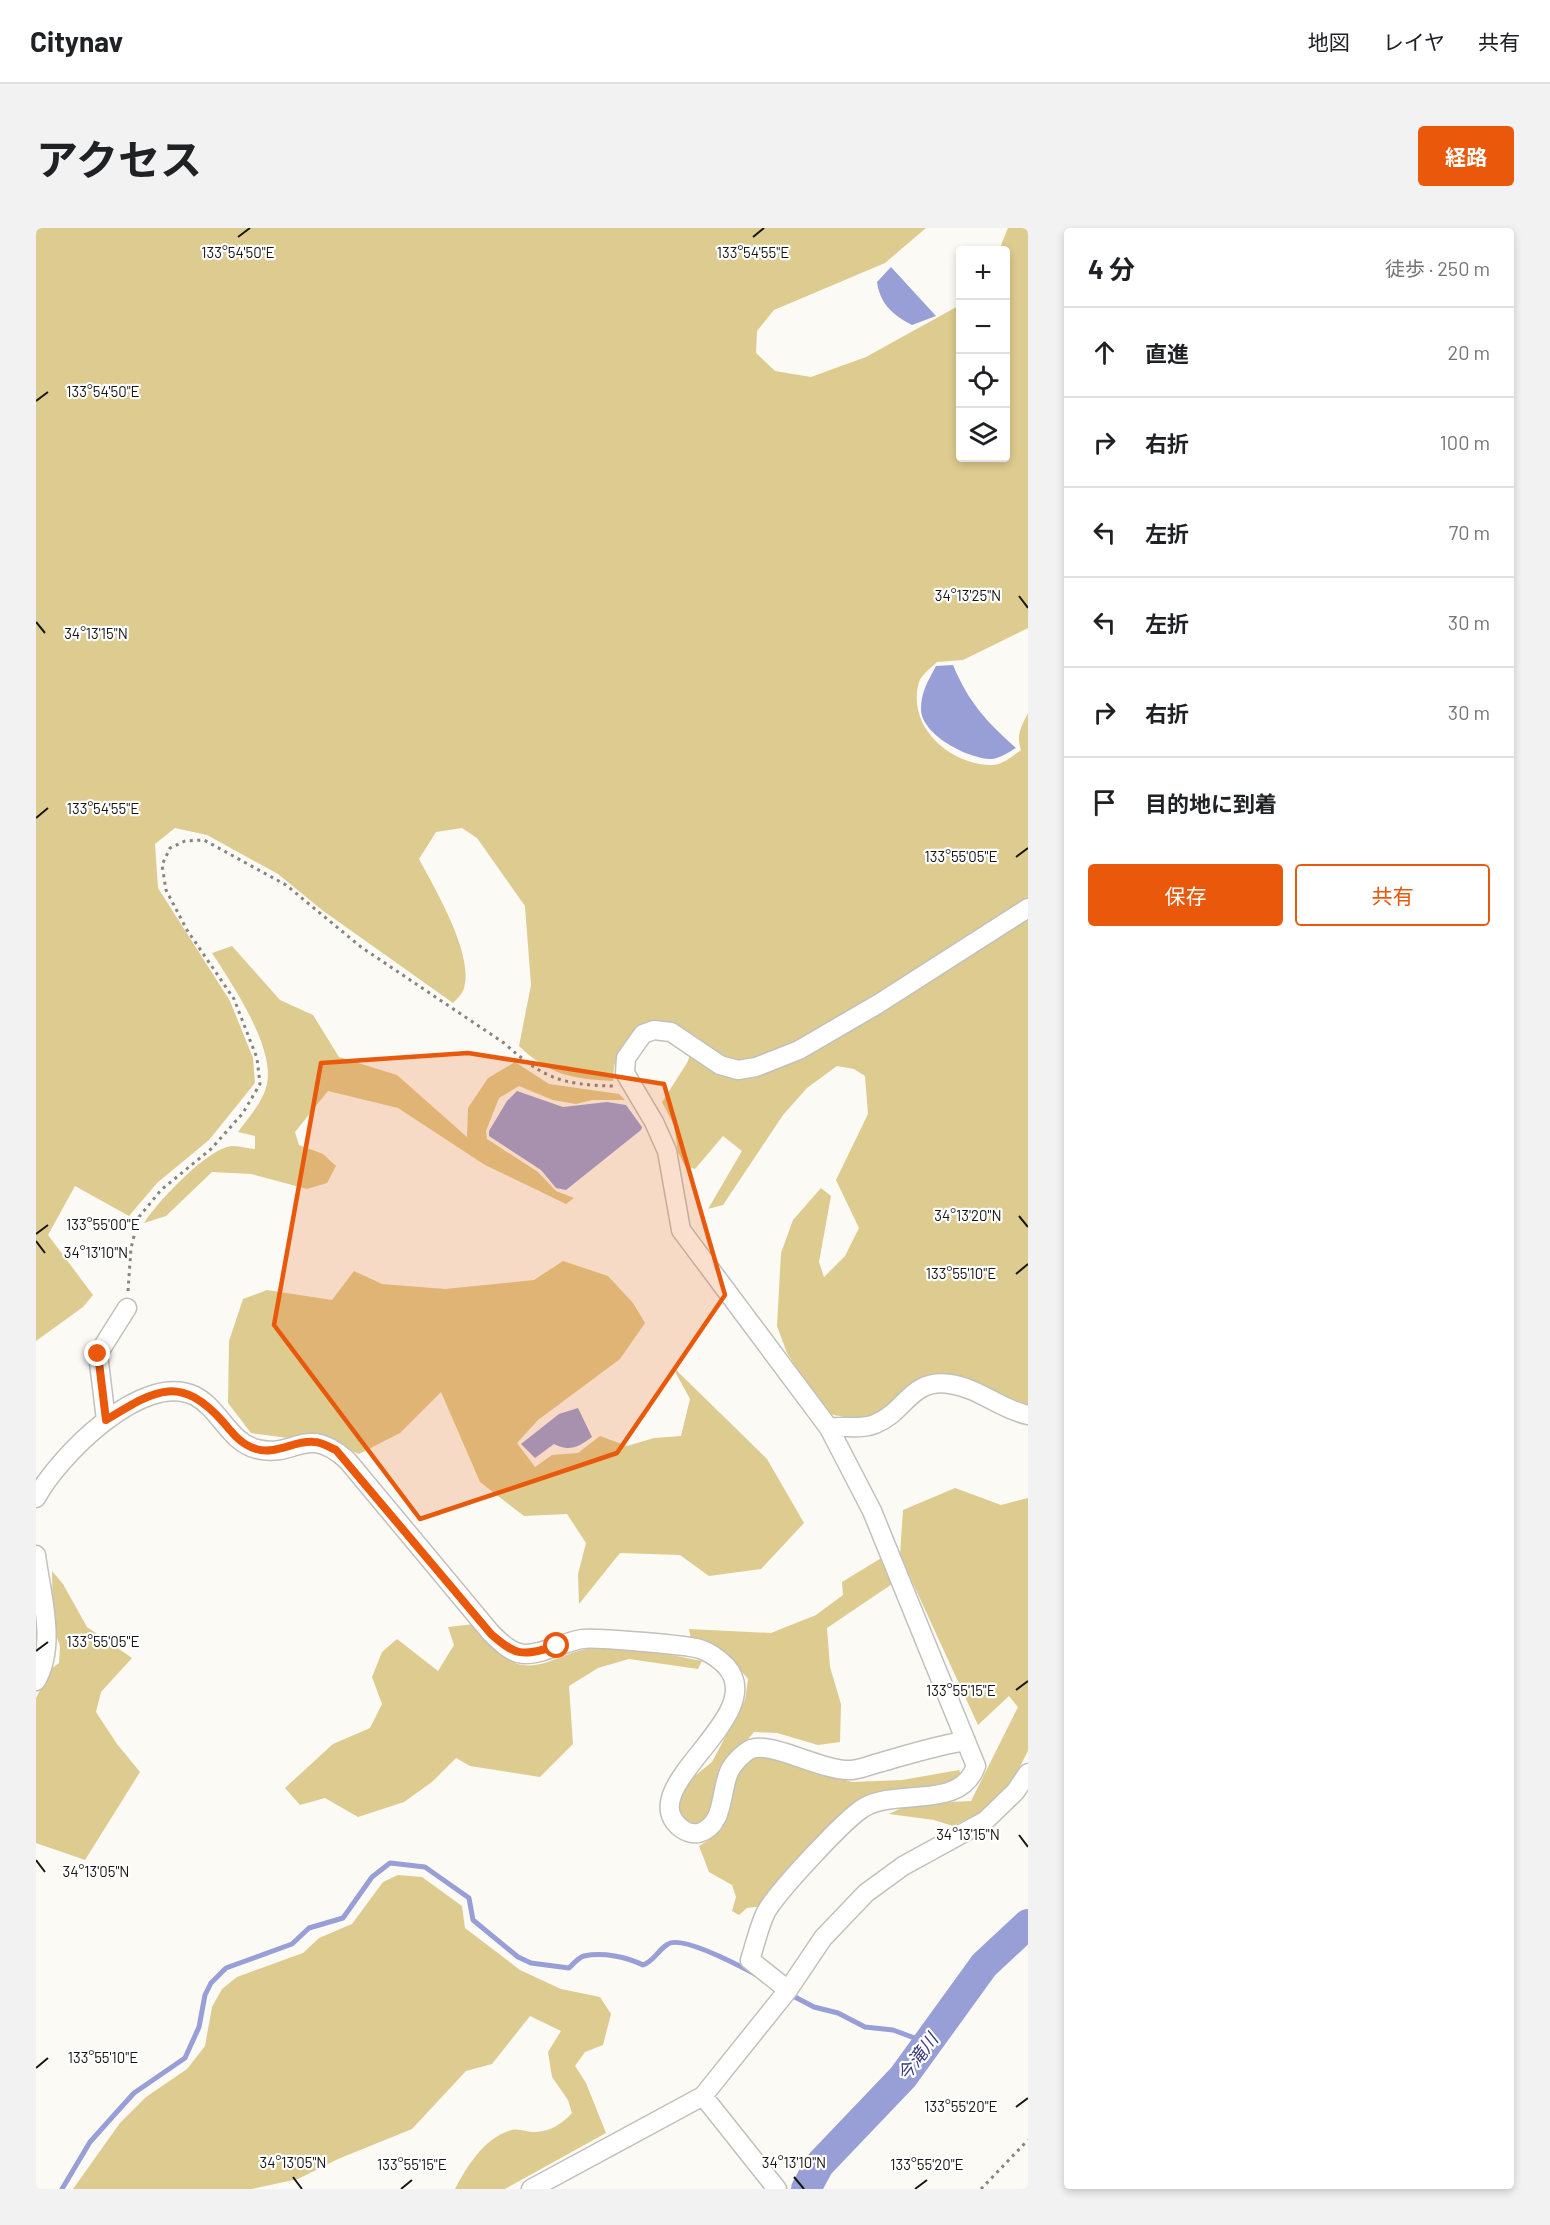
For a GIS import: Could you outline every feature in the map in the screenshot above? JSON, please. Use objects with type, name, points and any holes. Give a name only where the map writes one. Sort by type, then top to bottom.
[{"type":"street","points":[[788,1990],[750,1960],[766,1912],[834,1835],[863,1809],[879,1801],[955,1791],[968,1782],[976,1766],[872,1511],[829,1428],[681,1230],[667,1151],[654,1122],[625,1073],[626,1058],[643,1034],[654,1029],[671,1032],[720,1065],[738,1070],[756,1067],[799,1050],[858,1016],[1028,908]]},
{"type":"street","points":[[106,1420],[98,1354],[127,1308]]},
{"type":"street","points":[[829,1428],[874,1425],[887,1418],[914,1392],[930,1384],[964,1387],[1028,1415]]},
{"type":"street","points":[[36,1498],[48,1476],[106,1420],[145,1397],[172,1390],[195,1396],[240,1441],[256,1449],[273,1450],[315,1442],[336,1450],[491,1634],[506,1647],[525,1654],[585,1638],[699,1648],[720,1660],[734,1676],[735,1698],[726,1716],[673,1791],[669,1806],[672,1820],[684,1831],[696,1834],[708,1829],[718,1817],[729,1772],[738,1759],[751,1749],[765,1746],[824,1766],[852,1770],[966,1741]]},
{"type":"street","points":[[36,1555],[46,1633],[44,1657],[36,1681]]},
{"type":"street","points":[[531,2189],[703,2096],[788,1990],[824,1938],[866,1893],[911,1860],[985,1821],[1016,1792],[1028,1773]]},
{"type":"street","points":[[703,2096],[777,2189]]},
{"type":"path","points":[[127,1308],[130,1248],[139,1218],[161,1190],[217,1142],[243,1113],[260,1084],[257,1058],[234,999],[187,930],[166,890],[162,865],[170,848],[185,841],[204,840],[286,885],[361,947],[504,1043],[525,1062],[551,1078],[595,1086],[631,1086]]},
{"type":"path","points":[[981,2189],[1028,2140]]},
{"type":"highlighted area","points":[[468,1053],[664,1084],[725,1295],[617,1453],[420,1519],[274,1325],[321,1063]]},
{"type":"shaded area","points":[[36,228],[926,228],[885,263],[774,310],[757,331],[756,353],[775,371],[811,377],[866,357],[956,307],[956,462],[1010,462],[1010,246],[1001,246],[1008,228],[1028,228],[1028,628],[963,660],[937,662],[920,679],[917,698],[919,714],[925,728],[935,740],[947,751],[961,759],[977,764],[996,765],[1021,750],[1019,735],[1028,713],[1028,1405],[963,1379],[921,1378],[889,1407],[870,1417],[844,1417],[826,1413],[787,1353],[777,1326],[781,1253],[793,1220],[821,1188],[831,1196],[819,1262],[824,1277],[845,1256],[859,1228],[836,1180],[868,1114],[865,1076],[854,1069],[837,1066],[807,1088],[783,1115],[723,1205],[708,1209],[742,1151],[723,1136],[695,1169],[685,1166],[678,1152],[674,1125],[662,1102],[687,1063],[697,1037],[651,1021],[623,1045],[616,1060],[613,1081],[562,1074],[530,1056],[519,1046],[531,985],[525,906],[477,838],[462,828],[436,832],[419,859],[451,922],[463,958],[466,974],[464,988],[453,1003],[322,910],[278,874],[207,835],[175,828],[155,844],[158,888],[230,1001],[253,1058],[255,1083],[209,1140],[157,1183],[129,1216],[75,1186],[48,1235],[93,1295],[83,1307],[36,1341]]},
{"type":"shaded area","points":[[232,946],[280,1000],[313,1015],[339,1057],[397,1075],[467,1137],[468,1108],[488,1078],[515,1062],[549,1084],[619,1094],[625,1100],[592,1100],[576,1104],[553,1100],[519,1086],[499,1098],[486,1131],[487,1139],[538,1172],[556,1191],[574,1198],[566,1204],[485,1165],[398,1108],[328,1091],[295,1132],[299,1145],[323,1154],[336,1166],[327,1183],[307,1189],[251,1174],[212,1172],[166,1216],[144,1223],[170,1191],[194,1168],[217,1151],[230,1146],[255,1149],[255,1136],[238,1132],[262,1097],[267,1084],[268,1069],[265,1052],[250,1016],[212,953]]},
{"type":"shaded area","points":[[563,1261],[608,1276],[633,1303],[645,1323],[620,1359],[538,1420],[517,1443],[535,1467],[552,1455],[578,1453],[600,1436],[627,1446],[654,1438],[681,1436],[690,1399],[672,1366],[767,1459],[804,1523],[761,1569],[709,1576],[680,1555],[620,1553],[579,1604],[578,1574],[586,1543],[567,1514],[524,1516],[480,1482],[441,1392],[400,1433],[359,1454],[325,1438],[308,1434],[288,1438],[251,1433],[228,1403],[229,1341],[243,1299],[267,1290],[332,1300],[354,1271],[382,1284],[445,1289],[534,1280]]},
{"type":"shaded area","points":[[955,1488],[1001,1505],[1028,1498],[1028,1751],[1014,1778],[988,1809],[953,1826],[934,1820],[889,1814],[910,1804],[971,1801],[1018,1707],[1009,1696],[978,1725],[900,1555],[903,1510]]},
{"type":"shaded area","points":[[883,1557],[895,1582],[827,1628],[830,1667],[841,1704],[840,1742],[818,1745],[777,1733],[754,1732],[723,1769],[709,1820],[697,1826],[687,1825],[675,1802],[686,1783],[712,1762],[745,1700],[748,1679],[726,1653],[691,1639],[689,1629],[771,1633],[816,1615],[843,1595],[842,1582]]},
{"type":"shaded area","points":[[52,1571],[63,1584],[87,1627],[132,1658],[101,1692],[96,1712],[117,1744],[140,1772],[85,1860],[36,1843],[36,1698],[51,1669],[59,1663],[60,1646],[53,1626]]},
{"type":"shaded area","points":[[474,1624],[501,1652],[518,1664],[537,1665],[593,1648],[648,1651],[702,1661],[698,1669],[629,1659],[598,1668],[569,1686],[573,1744],[540,1777],[470,1766],[456,1758],[432,1782],[404,1802],[358,1817],[325,1798],[300,1805],[285,1788],[333,1744],[370,1728],[382,1704],[372,1677],[382,1652],[397,1639],[438,1671],[454,1645],[448,1627]]},
{"type":"shaded area","points":[[758,1753],[852,1782],[902,1780],[959,1770],[962,1777],[948,1786],[865,1799],[763,1906],[747,1908],[739,1915],[732,1911],[736,1897],[732,1885],[709,1872],[699,1846],[711,1838],[723,1823],[733,1776]]},
{"type":"shaded area","points":[[398,1875],[422,1877],[462,1906],[465,1928],[520,1970],[561,1989],[600,1997],[611,2014],[603,2045],[585,2052],[575,2066],[586,2083],[606,2133],[505,2189],[455,2189],[471,2162],[493,2139],[512,2130],[533,2132],[547,2130],[560,2124],[572,2113],[568,2100],[552,2077],[548,2052],[561,2031],[530,2016],[492,2064],[466,2071],[412,2129],[338,2159],[298,2179],[252,2189],[73,2189],[120,2123],[146,2097],[187,2069],[205,2046],[212,2007],[222,1989],[237,1977],[303,1953],[319,1938],[352,1924],[383,1882]]},
{"type":"water","points":[[891,267],[936,316],[912,325],[888,308],[881,297],[877,282]]},
{"type":"water","points":[[953,665],[965,690],[979,711],[1016,748],[997,758],[982,758],[948,744],[929,728],[923,719],[922,697],[936,666]]},
{"type":"water","points":[[517,1091],[563,1107],[607,1102],[626,1105],[642,1127],[566,1190],[556,1188],[541,1170],[489,1136],[489,1131],[507,1101]]},
{"type":"water","points":[[578,1408],[592,1437],[583,1443],[569,1448],[554,1444],[535,1458],[521,1444],[559,1414]]},
{"type":"waterway","points":[[62,2189],[90,2142],[134,2093],[185,2058],[199,2027],[205,1995],[211,1983],[226,1968],[292,1944],[309,1928],[343,1918],[372,1877],[390,1863],[425,1867],[469,1898],[473,1920],[518,1957],[531,1963],[569,1968],[582,1957],[607,1955],[643,1965],[661,1949],[675,1942],[712,1953],[757,1975]]},
{"type":"waterway","name":"今滝川","points":[[806,2189],[819,2165],[903,2077],[984,1965],[1028,1924]]},
{"type":"waterway","points":[[793,1996],[814,2007],[838,2013],[865,2027],[893,2030],[928,2043]]},
{"type":"route","points":[[98,1354],[106,1420],[145,1397],[172,1390],[195,1396],[219,1417],[240,1441],[256,1449],[273,1450],[315,1442],[336,1450],[347,1460],[491,1634],[506,1647],[525,1654],[557,1646]]}]
